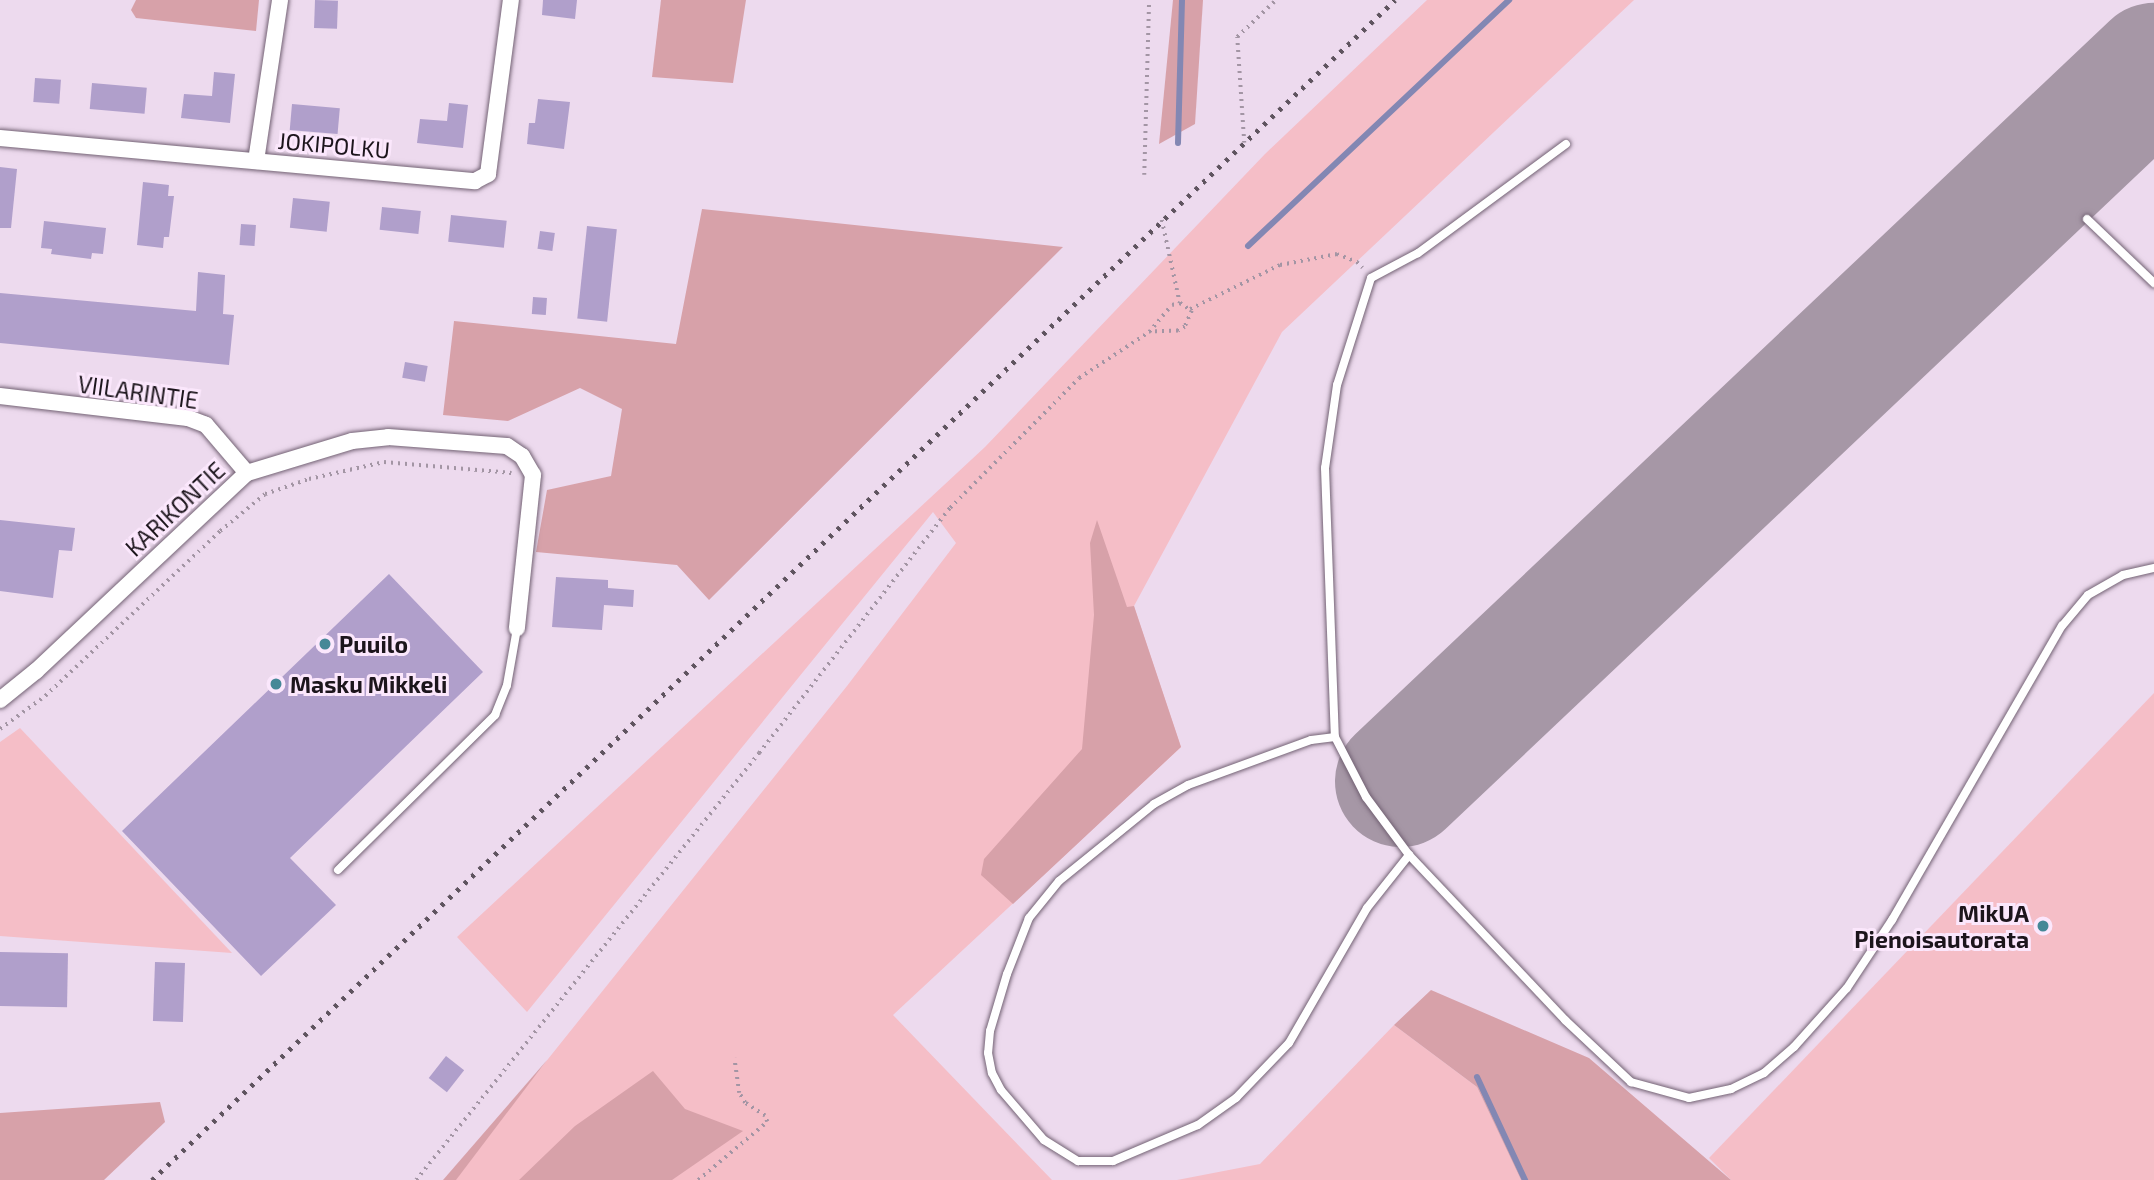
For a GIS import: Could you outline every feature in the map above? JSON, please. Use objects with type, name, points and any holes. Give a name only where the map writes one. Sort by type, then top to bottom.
[{"type":"street","points":[[256,161],[280,0]]},
{"type":"street","name":"JOKIPOLKU","points":[[0,138],[475,181],[488,174],[511,0]]},
{"type":"street","name":"VIILARINTIE","points":[[0,396],[188,418],[206,425],[247,473]]},
{"type":"street","name":"KARIKONTIE","points":[[0,700],[36,671],[247,473],[293,457],[374,438],[507,446],[522,456],[533,475]]},
{"type":"street","points":[[517,628],[533,475]]},
{"type":"lane","points":[[1566,144],[1418,253],[1371,278],[1337,386],[1325,468],[1335,737],[1366,797],[1409,855],[1565,1020],[1631,1082],[1689,1098],[1731,1089],[1764,1073],[1794,1048],[1847,988],[1933,851],[2062,626],[2088,595],[2123,575],[2154,568]]},
{"type":"lane","points":[[2087,219],[2154,283]]},
{"type":"lane","points":[[338,870],[495,715],[507,685],[517,628]]},
{"type":"lane","points":[[1335,737],[1311,740],[1188,785],[1154,804],[1059,880],[1029,918],[994,1019],[988,1053],[992,1073],[1001,1090],[1044,1140],[1078,1161],[1113,1161],[1198,1125],[1236,1098],[1289,1042],[1367,908],[1409,855]]},
{"type":"path","points":[[1144,175],[1149,0]]},
{"type":"path","points":[[1244,143],[1237,37],[1276,0]]},
{"type":"path","points":[[1162,220],[1180,303]]},
{"type":"path","points":[[1190,309],[1280,265],[1337,254],[1357,262],[1371,278]]},
{"type":"path","points":[[416,1180],[759,753],[950,508],[1079,378],[1149,332],[1172,305],[1180,303],[1190,309]]},
{"type":"path","points":[[1149,332],[1178,331],[1191,318],[1190,309]]},
{"type":"path","points":[[0,729],[45,696],[229,524],[265,494],[309,479],[384,462],[533,475]]},
{"type":"path","points":[[698,1180],[766,1122],[765,1116],[745,1103],[739,1094],[734,1058]]},
{"type":"shaded area","points":[[136,0],[259,0],[256,31],[136,18],[131,10]]},
{"type":"shaded area","points":[[661,0],[746,0],[733,83],[652,77]]},
{"type":"shaded area","points":[[1173,0],[1203,0],[1195,124],[1159,144]]},
{"type":"shaded area","points":[[1427,0],[1634,0],[1282,332],[1134,606],[1181,747],[893,1015],[1052,1180],[451,1180],[847,686],[956,543],[933,512],[527,1012],[457,937],[985,447],[1265,154]]},
{"type":"shaded area","points":[[702,209],[1063,247],[709,600],[677,565],[536,552],[547,490],[611,476],[622,409],[580,388],[508,421],[443,415],[454,321],[676,344]]},
{"type":"shaded area","points":[[1097,520],[1127,607],[1134,606],[1181,747],[1013,904],[981,875],[984,859],[1082,749],[1094,615],[1090,543]]},
{"type":"shaded area","name":"MikUA Pienoisautorata","points":[[2154,693],[2154,1180],[1731,1180],[1709,1158]]},
{"type":"shaded area","points":[[20,728],[232,953],[0,936],[0,742]]},
{"type":"shaded area","points":[[1431,990],[1589,1058],[1731,1180],[1521,1180],[1477,1087],[1394,1025]]},
{"type":"shaded area","points":[[1394,1025],[1477,1087],[1521,1180],[1177,1180],[1260,1164]]},
{"type":"shaded area","points":[[547,1060],[456,1180],[443,1180]]},
{"type":"shaded area","points":[[653,1071],[685,1109],[743,1131],[672,1180],[519,1180],[575,1126]]},
{"type":"shaded area","points":[[160,1102],[165,1122],[104,1180],[0,1180],[0,1113]]},
{"type":"building","points":[[315,0],[338,1],[337,29],[314,28]]},
{"type":"building","points":[[543,0],[577,0],[575,19],[542,15]]},
{"type":"building","points":[[214,72],[235,74],[230,123],[181,118],[184,94],[212,96]]},
{"type":"building","points":[[35,78],[61,80],[59,104],[33,102]]},
{"type":"building","points":[[92,83],[147,88],[145,114],[90,109]]},
{"type":"building","points":[[538,99],[570,102],[564,149],[527,144],[529,123],[535,123]]},
{"type":"building","points":[[449,103],[468,105],[463,148],[417,143],[420,119],[447,121]]},
{"type":"building","points":[[292,104],[340,108],[338,134],[290,130]]},
{"type":"building","points":[[0,167],[17,169],[11,228],[0,228]]},
{"type":"building","points":[[143,182],[169,185],[168,196],[174,196],[169,237],[164,237],[163,248],[137,245]]},
{"type":"building","points":[[293,198],[330,202],[327,232],[290,228]]},
{"type":"building","points":[[382,207],[421,211],[418,234],[380,230]]},
{"type":"building","points":[[451,215],[507,221],[504,248],[448,242]]},
{"type":"building","points":[[44,221],[106,228],[103,254],[92,253],[91,259],[51,254],[52,249],[41,248]]},
{"type":"building","points":[[241,224],[256,225],[254,246],[240,245]]},
{"type":"building","points":[[587,226],[617,229],[607,322],[577,318]]},
{"type":"building","points":[[540,231],[555,233],[552,251],[537,249]]},
{"type":"building","points":[[198,272],[225,275],[223,314],[234,315],[229,365],[0,343],[0,293],[196,311]]},
{"type":"building","points":[[533,297],[547,298],[546,315],[532,314]]},
{"type":"building","points":[[405,362],[428,366],[425,382],[402,378]]},
{"type":"building","points":[[0,520],[75,528],[72,551],[59,550],[53,598],[0,591]]},
{"type":"building","points":[[389,574],[483,672],[290,858],[336,905],[261,976],[122,831]]},
{"type":"building","points":[[556,577],[608,580],[608,588],[634,590],[633,607],[604,605],[602,630],[552,627]]},
{"type":"building","points":[[0,952],[68,953],[67,1007],[0,1006]]},
{"type":"building","points":[[155,962],[185,963],[183,1022],[153,1021]]},
{"type":"building","points":[[446,1056],[464,1070],[447,1092],[429,1078]]},
{"type":"waterway","points":[[1178,143],[1182,0]]},
{"type":"waterway","points":[[1248,246],[1509,0]]},
{"type":"waterway","points":[[1477,1077],[1525,1180]]},
{"type":"runway","points":[[1400,781],[2154,68]]},
{"type":"railway","points":[[152,1180],[1395,0]]},
{"type":"place","name":"Puuilo","points":[[325,644]]},
{"type":"place","name":"Masku Mikkeli","points":[[276,684]]},
{"type":"place","name":"MikUA Pienoisautorata","points":[[2043,926]]}]
